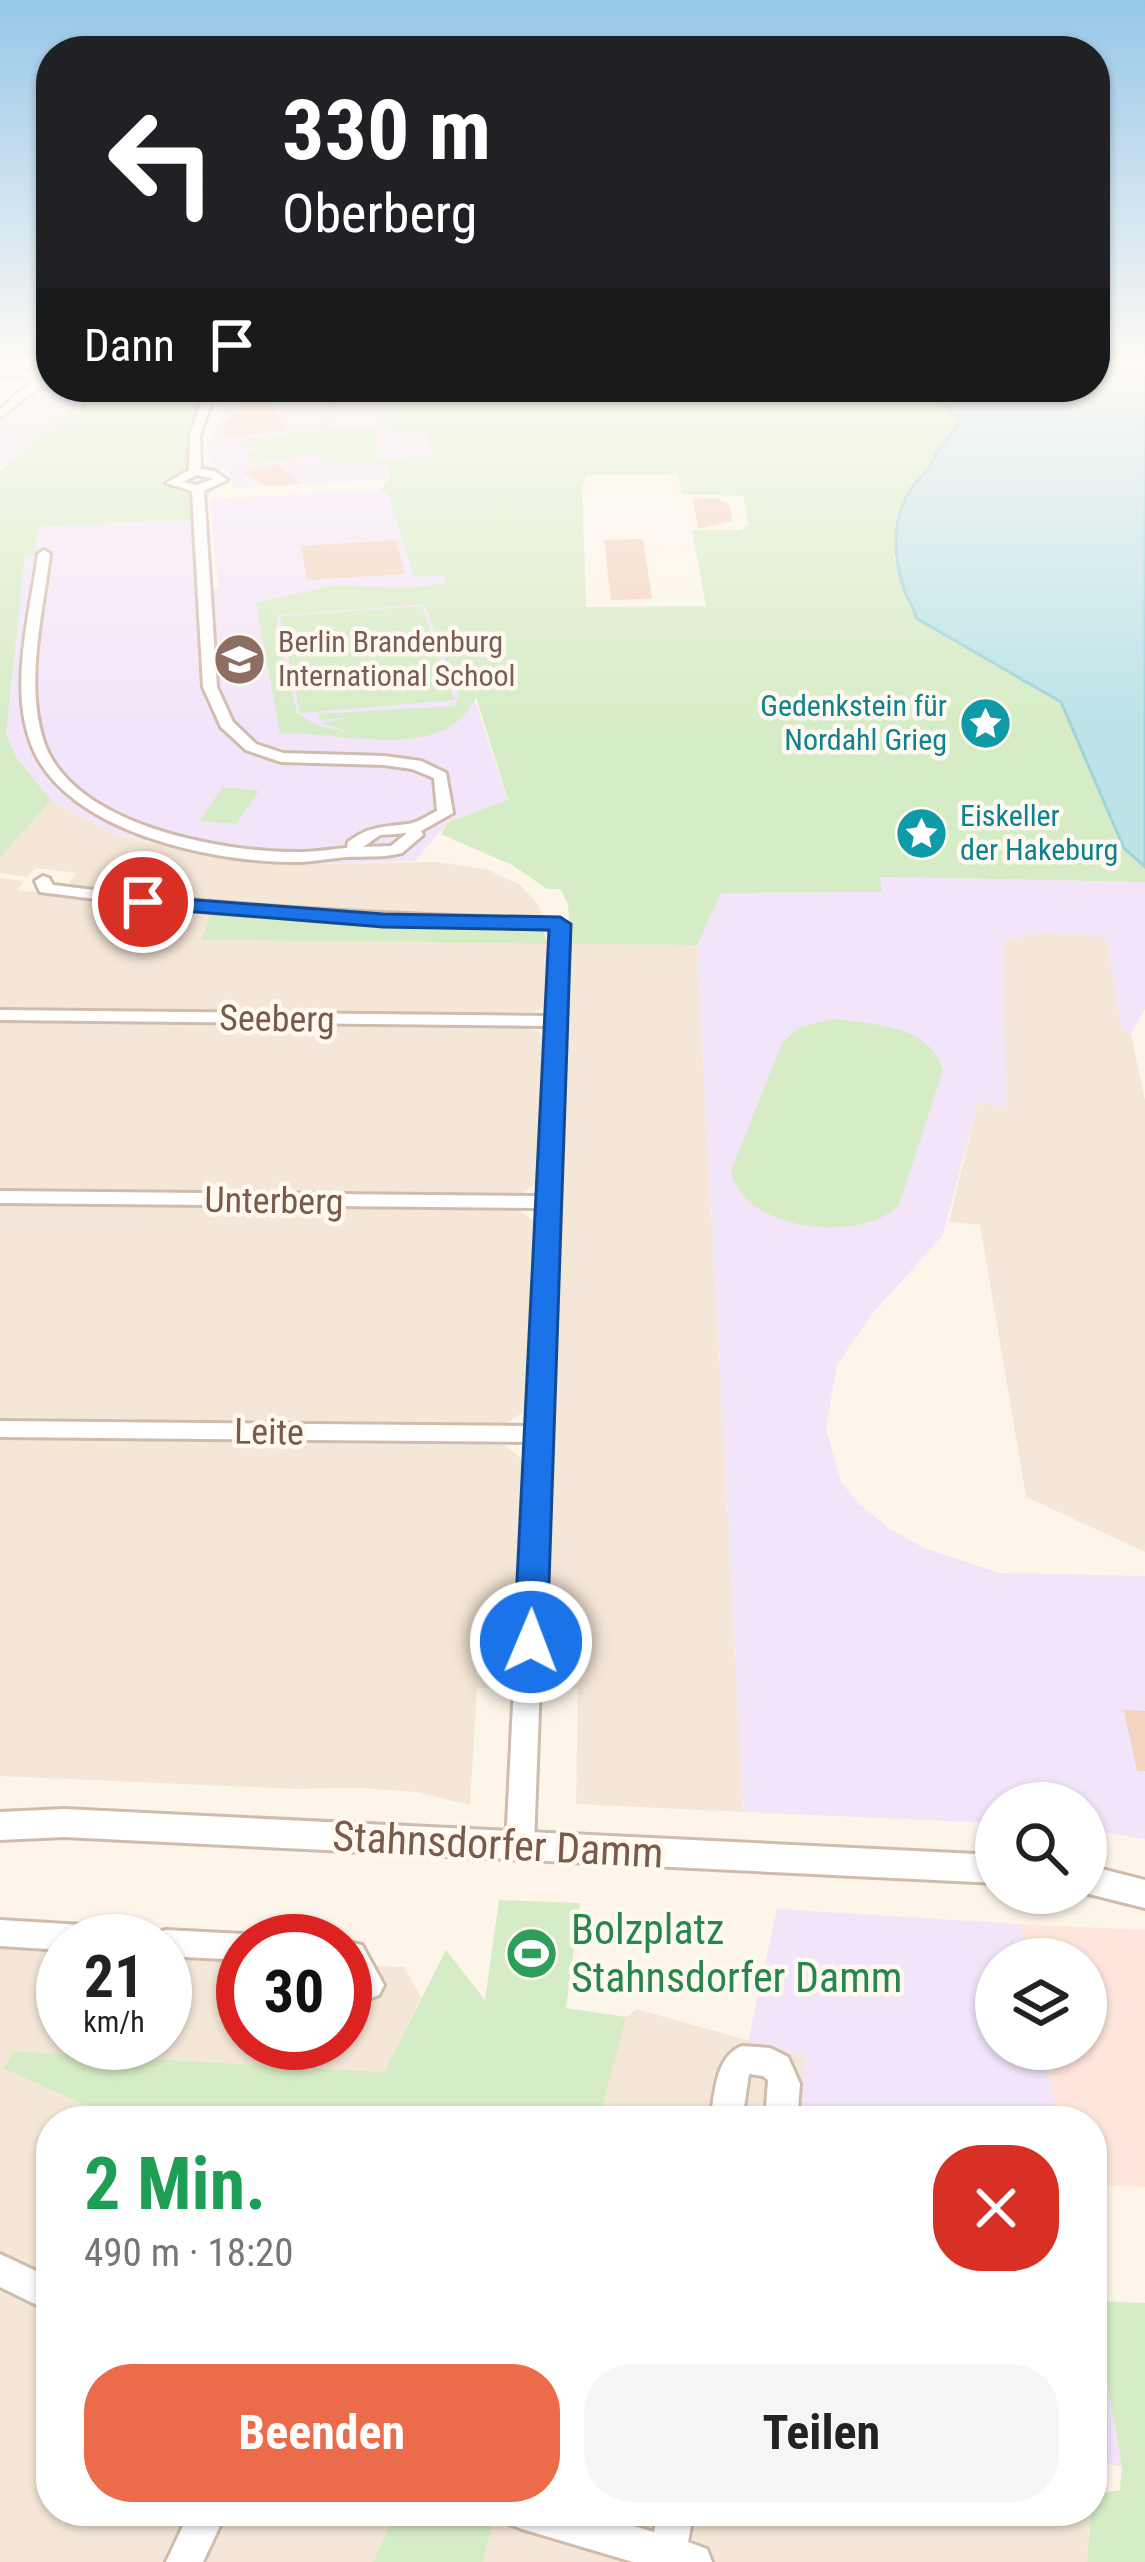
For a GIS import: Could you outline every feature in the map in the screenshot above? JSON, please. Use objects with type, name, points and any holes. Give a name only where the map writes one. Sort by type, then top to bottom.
[{"type":"street","points":[[178,484],[198,489],[212,484]]},
{"type":"street","points":[[44,554],[29,724],[48,767],[68,789],[128,825],[182,840],[294,857],[356,852],[354,845],[359,840],[384,828],[413,829],[445,813],[441,776],[434,770],[398,763],[307,762],[270,753],[250,744],[221,716],[210,687],[208,590],[198,489]]},
{"type":"street","points":[[43,881],[46,889],[182,907],[383,921],[560,924],[520,1845]]},
{"type":"street","name":"Seeberg","points":[[0,1016],[555,1021]]},
{"type":"street","name":"Unterberg","points":[[0,1197],[548,1202]]},
{"type":"street","name":"Leite","points":[[0,1429],[537,1434]]},
{"type":"street","name":"Stahnsdorfer Damm","points":[[0,1826],[64,1822],[975,1868]]},
{"type":"street","points":[[1107,1884],[1145,1894]]},
{"type":"street","points":[[0,1933],[36,1935]]},
{"type":"street","points":[[729,2106],[735,2068],[742,2060],[762,2059],[781,2072],[787,2084],[783,2106]]},
{"type":"street","points":[[0,2270],[36,2288]]},
{"type":"street","points":[[184,2562],[202,2526]]},
{"type":"street","points":[[570,2526],[676,2559],[676,2526]]},
{"type":"shaded area","points":[[232,484],[310,484],[233,488]]},
{"type":"shaded area","name":"Berlin Brandenburg International School","points":[[388,492],[414,577],[444,575],[447,583],[437,585],[508,801],[448,822],[415,861],[315,864],[253,861],[115,835],[51,800],[16,757],[6,734],[25,556],[35,554],[38,527],[195,520],[199,591],[219,589],[210,499]]},
{"type":"shaded area","points":[[51,800],[115,835],[205,854],[315,864],[437,862],[486,869],[521,885],[539,906],[543,922],[394,919],[64,889],[76,873],[36,868],[27,877],[0,873],[0,858]]},
{"type":"shaded area","points":[[879,877],[1145,882],[1145,1009],[1131,1033],[1123,1031],[1105,936],[1045,932],[1003,941],[1006,1108],[978,1102],[943,1235],[872,1314],[837,1365],[826,1428],[841,1482],[858,1503],[924,1548],[1000,1573],[1145,1576],[1145,1839],[1107,1833],[1107,1782],[975,1782],[975,1822],[744,1812],[697,945],[721,893],[881,892]]},
{"type":"shaded area","points":[[0,878],[24,881],[17,890],[210,913],[203,940],[548,944],[545,1006],[531,1014],[0,1009]]},
{"type":"shaded area","points":[[1045,932],[1106,936],[1123,1031],[1131,1033],[1145,1101],[1145,1552],[1026,1497],[980,1225],[949,1222],[978,1101],[1006,1107],[1002,940]]},
{"type":"shaded area","points":[[571,944],[697,945],[744,1812],[576,1804],[578,1689],[544,1687]]},
{"type":"shaded area","points":[[0,1022],[530,1027],[544,1035],[536,1184],[520,1194],[0,1189]]},
{"type":"shaded area","points":[[0,1205],[518,1210],[534,1221],[525,1411],[505,1424],[0,1418]]},
{"type":"shaded area","points":[[0,1439],[504,1445],[522,1459],[511,1687],[477,1688],[470,1805],[416,1792],[360,1788],[0,1776]]},
{"type":"shaded area","points":[[777,1909],[1020,1924],[1023,1938],[975,1938],[975,2070],[1048,2070],[1055,2106],[797,2106],[806,2057],[748,2042]]},
{"type":"shaded area","points":[[1020,1924],[1145,1930],[1145,2187],[1107,2186],[1107,2106],[1055,2106],[1048,2070],[1107,2070],[1107,1938],[1023,1938]]},
{"type":"shaded area","points":[[0,1944],[36,1946],[36,2052],[15,2051],[3,2067],[88,2106],[36,2106],[36,2526],[389,2526],[373,2562],[0,2562]]},
{"type":"shaded area","points":[[192,1955],[216,1956],[216,2062],[192,2061]]},
{"type":"shaded area","points":[[372,1966],[404,1967],[421,1997],[385,2072],[350,2070],[372,2070]]},
{"type":"shaded area","points":[[637,2009],[806,2057],[797,2106],[603,2106],[626,2017]]},
{"type":"shaded area","points":[[1107,2381],[1122,2467],[1107,2463]]},
{"type":"shaded area","points":[[492,2526],[1089,2526],[1087,2562],[483,2562]]},
{"type":"green space","points":[[0,484],[175,484],[198,489],[202,519],[38,527],[35,555],[25,556],[6,734],[16,757],[51,800],[0,858]]},
{"type":"green space","points":[[386,484],[583,484],[586,607],[706,606],[692,530],[741,530],[749,524],[743,496],[683,494],[680,484],[912,484],[894,559],[916,618],[1061,702],[1124,848],[1145,867],[1145,882],[880,877],[882,892],[721,893],[697,945],[571,944],[568,904],[560,889],[547,889],[514,866],[441,834],[448,822],[508,800],[476,697],[461,718],[440,732],[415,738],[280,734],[256,603],[334,585],[404,588],[446,583],[444,575],[414,577],[388,493],[380,490]],"holes":[[[424,604],[459,696],[455,706],[318,714],[319,720],[352,717],[321,723],[354,733],[318,726],[297,713],[276,623],[279,615]]]},
{"type":"green space","points":[[422,606],[454,700],[300,713],[280,616]]},
{"type":"green space","points":[[223,787],[259,791],[236,824],[199,821]]},
{"type":"green space","points":[[210,913],[373,926],[543,930],[548,944],[202,940]]},
{"type":"green space","points":[[835,1019],[913,1035],[926,1043],[943,1070],[899,1205],[858,1225],[804,1225],[756,1207],[739,1191],[731,1171],[782,1043],[800,1027]]},
{"type":"green space","points":[[499,1900],[580,1903],[566,2008],[626,2017],[603,2106],[88,2106],[3,2068],[14,2051],[36,2052],[36,2070],[192,2070],[192,2061],[216,2062],[216,2070],[384,2072],[446,1950],[485,2000]]},
{"type":"green space","points":[[1107,2302],[1145,2303],[1145,2562],[1087,2562],[1090,2526],[1107,2526],[1107,2492],[1120,2490],[1122,2467],[1107,2381]]},
{"type":"green space","points":[[389,2526],[492,2526],[483,2562],[373,2562]]},
{"type":"water","points":[[915,484],[1145,484],[1145,867],[1124,848],[1061,702],[916,618],[897,560],[897,526]]},
{"type":"building","points":[[718,498],[730,506],[732,521],[698,529],[693,499]]},
{"type":"building","points":[[643,539],[652,599],[611,600],[604,540]]},
{"type":"building","points":[[396,540],[405,574],[307,580],[301,546]]},
{"type":"building","points":[[1124,1710],[1145,1711],[1145,1771],[1137,1771]]},
{"type":"place","name":"Berlin Brandenburg International School","points":[[239,659]]},
{"type":"place","name":"Gedenkstein für Nordahl Grieg","points":[[986,723]]},
{"type":"place","name":"Eiskeller der Hakeburg","points":[[921,833]]},
{"type":"place","name":"Bolzplatz Stahnsdorfer Damm","points":[[532,1953]]},
{"type":"route","points":[[143,902],[383,921],[560,924],[531,1642]]}]
